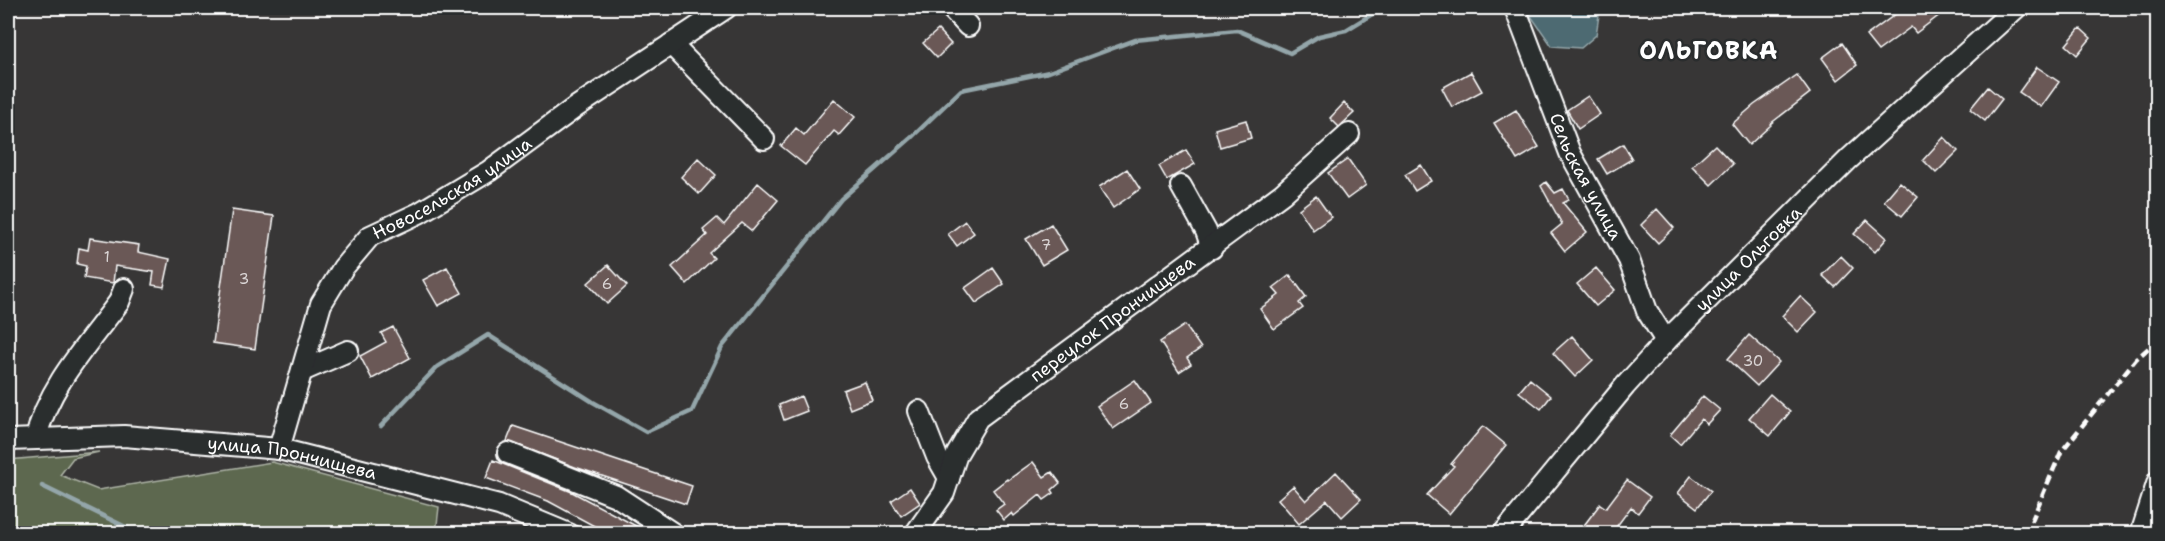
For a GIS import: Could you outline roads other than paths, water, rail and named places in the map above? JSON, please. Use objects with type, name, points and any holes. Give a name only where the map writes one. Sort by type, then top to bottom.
[{"type":"street","name":"Новосельская улица","points":[[279,449],[321,303],[343,268],[370,236],[419,213],[489,171],[576,107],[726,8]]},
{"type":"street","points":[[951,8],[968,26]]},
{"type":"street","name":"Сельская улица","points":[[1515,8],[1570,153],[1629,260],[1647,311],[1666,341]]},
{"type":"street","name":"улица Ольговка","points":[[1503,534],[1625,386],[1666,341],[1849,159],[2016,8]]},
{"type":"street","points":[[671,44],[764,140]]},
{"type":"street","name":"переулок Прончищева","points":[[915,534],[944,493],[957,454],[978,418],[1212,248],[1282,194],[1349,135]]},
{"type":"street","points":[[1181,186],[1206,231],[1212,248]]},
{"type":"street","points":[[36,438],[41,418],[61,379],[119,303],[124,289]]},
{"type":"street","points":[[302,371],[348,351]]},
{"type":"street","points":[[919,411],[937,457],[949,478]]},
{"type":"street","name":"улица Прончищева","points":[[8,440],[124,436],[279,449],[499,505],[569,534]]},
{"type":"street","points":[[508,453],[616,496],[674,534]]},
{"type":"street","points":[[2141,534],[2157,481]]},
{"type":"water","points":[[1528,8],[1600,8],[1596,35],[1581,48],[1552,46]]},
{"type":"waterway","points":[[381,426],[437,367],[488,335],[593,402],[646,432],[692,411],[722,347],[841,199],[912,137],[961,90],[1049,72],[1135,40],[1237,30],[1290,53],[1319,36],[1346,30],[1382,8]]},
{"type":"waterway","points":[[42,486],[140,534]]},
{"type":"railway","points":[[2026,534],[2061,452],[2136,359],[2158,340]]},
{"type":"district","name":"ОЛЬГОВКА","points":[[1709,51]]}]
